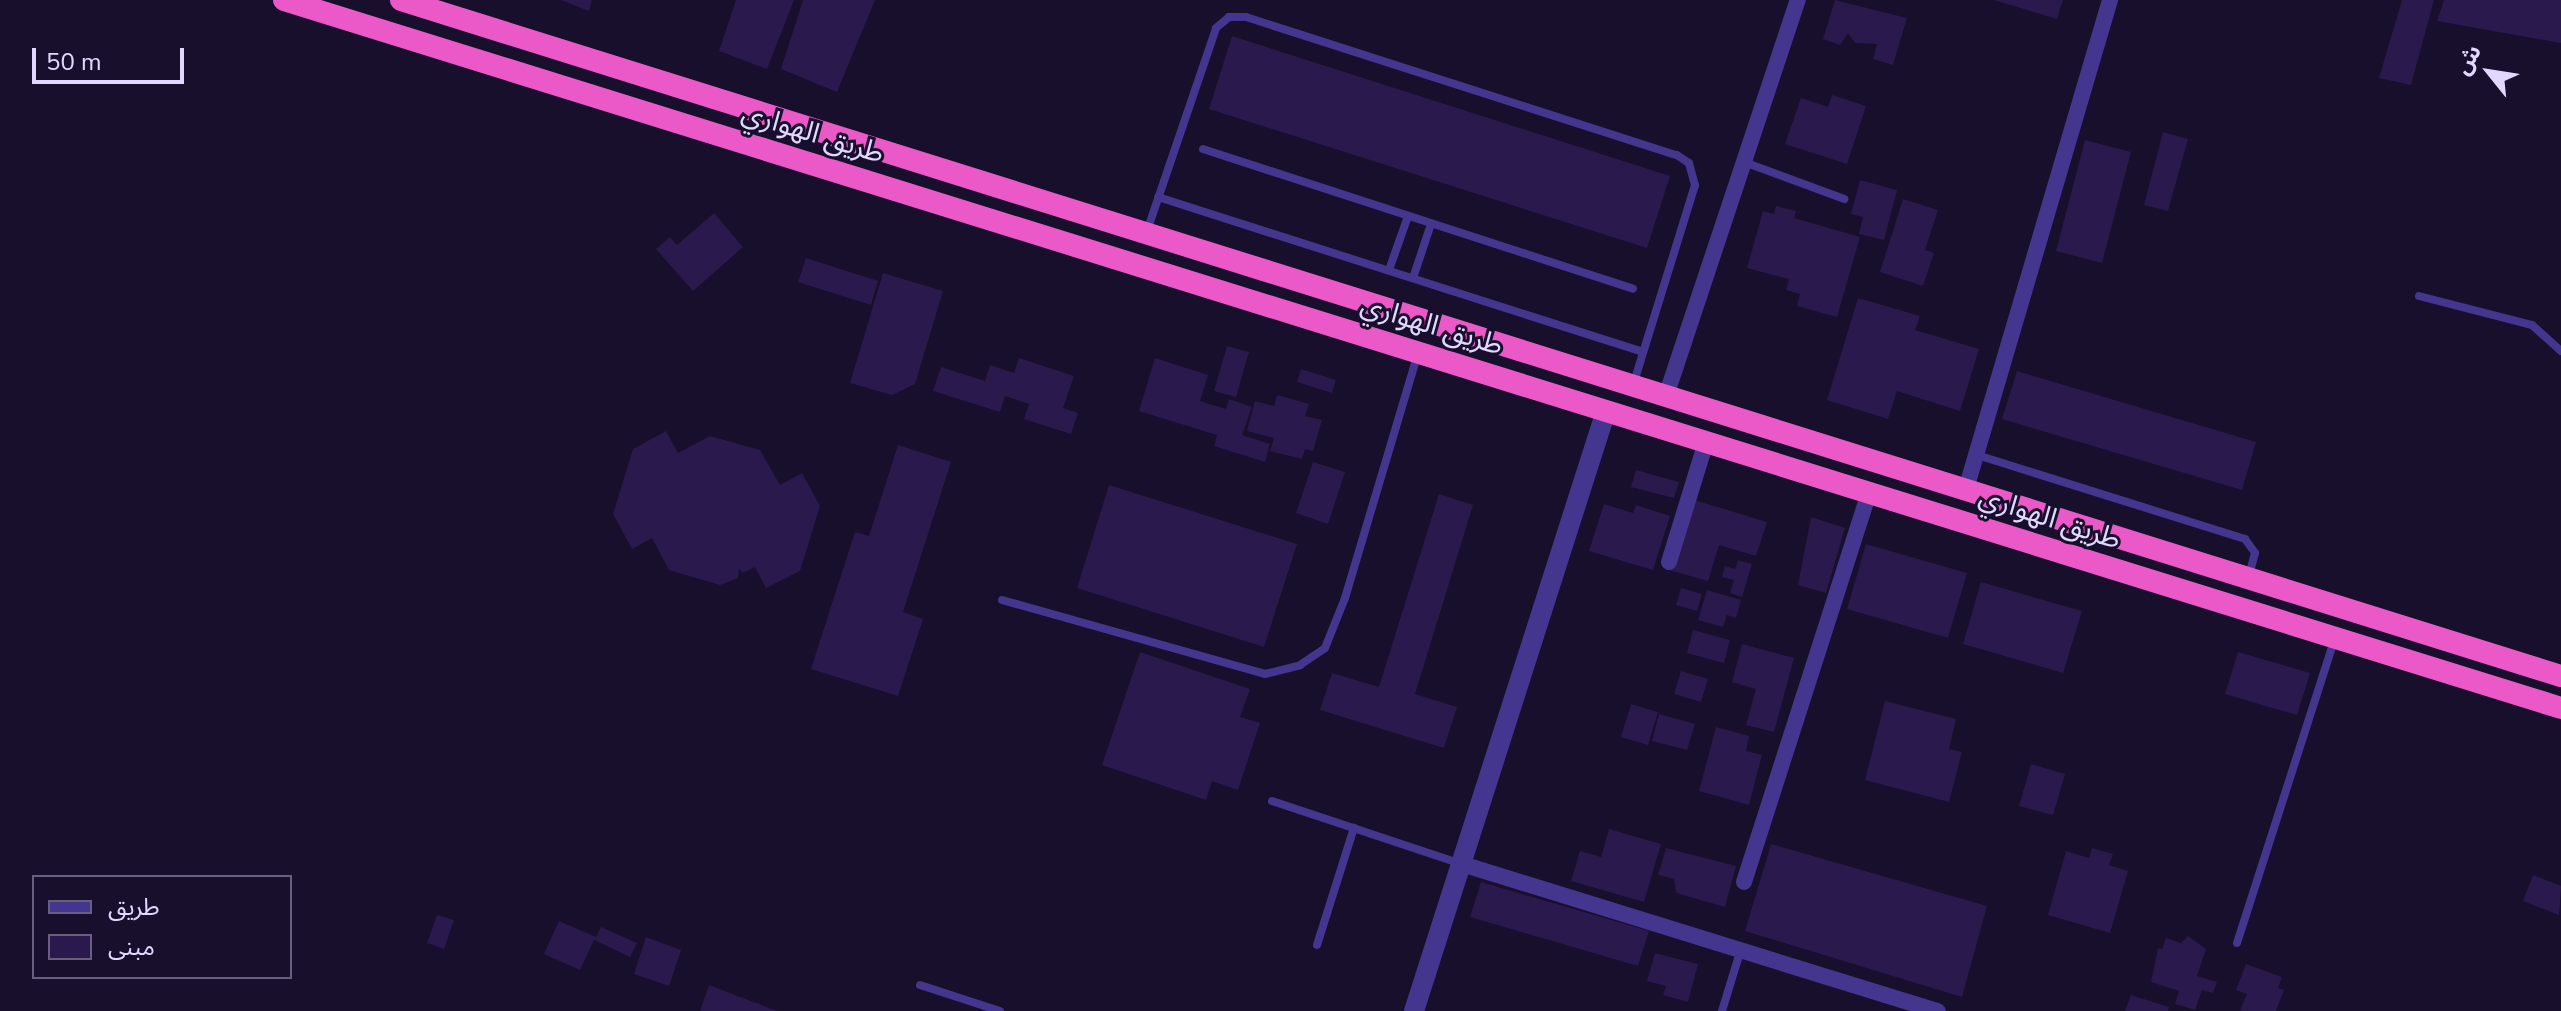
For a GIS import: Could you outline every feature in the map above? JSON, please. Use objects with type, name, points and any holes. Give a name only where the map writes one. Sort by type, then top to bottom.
[{"type":"highway","name":"طريق الهواري","points":[[284,0],[1869,492],[2334,640],[2561,708]]},
{"type":"highway","name":"طريق الهواري","points":[[401,0],[1634,382],[2561,676]]},
{"type":"street","points":[[1667,393],[1798,0]]},
{"type":"street","points":[[1966,489],[2110,0]]},
{"type":"street","points":[[1414,1011],[1606,411]]},
{"type":"street","points":[[1669,562],[1706,442]]},
{"type":"street","points":[[1744,882],[1869,492]]},
{"type":"street","points":[[1462,864],[1938,1011]]},
{"type":"lane","points":[[1147,231],[1216,28],[1229,17],[1246,17],[1683,158],[1695,185],[1634,382]]},
{"type":"lane","points":[[1203,149],[1633,289]]},
{"type":"lane","points":[[1744,162],[1844,199]]},
{"type":"lane","points":[[1158,197],[1643,352]]},
{"type":"lane","points":[[1389,270],[1408,216]]},
{"type":"lane","points":[[1413,278],[1431,224]]},
{"type":"lane","points":[[2419,296],[2532,325],[2561,351]]},
{"type":"lane","points":[[1002,600],[1265,674],[1300,665],[1325,648],[1345,598],[1418,353]]},
{"type":"lane","points":[[1976,455],[2245,539],[2255,553],[2249,578]]},
{"type":"lane","points":[[2237,943],[2334,640]]},
{"type":"lane","points":[[1272,801],[1462,864]]},
{"type":"lane","points":[[1317,945],[1354,828]]},
{"type":"lane","points":[[1722,1011],[1740,952]]},
{"type":"lane","points":[[920,985],[1000,1011]]},
{"type":"building","points":[[561,0],[592,0],[589,11]]},
{"type":"building","points":[[736,0],[794,0],[767,69],[719,51]]},
{"type":"building","points":[[803,0],[875,0],[837,92],[781,69]]},
{"type":"building","points":[[1835,0],[1907,18],[1893,65],[1873,59],[1877,44],[1855,43],[1848,33],[1840,45],[1823,39]]},
{"type":"building","points":[[1994,0],[2063,0],[2057,19]]},
{"type":"building","points":[[2402,0],[2434,0],[2411,85],[2379,78]]},
{"type":"building","points":[[2444,0],[2561,0],[2561,43],[2437,21]]},
{"type":"building","points":[[1232,36],[1670,176],[1647,248],[1209,109]]},
{"type":"building","points":[[1832,95],[1866,106],[1847,164],[1785,144],[1801,98],[1828,107]]},
{"type":"building","points":[[2163,132],[2188,139],[2168,211],[2144,205]]},
{"type":"building","points":[[2085,140],[2131,152],[2102,263],[2056,251]]},
{"type":"building","points":[[1860,180],[1897,190],[1884,240],[1859,234],[1863,217],[1851,214]]},
{"type":"building","points":[[1903,199],[1938,210],[1925,250],[1934,253],[1923,286],[1880,272]]},
{"type":"building","points":[[1776,206],[1796,211],[1794,218],[1860,237],[1837,317],[1797,306],[1800,294],[1786,290],[1789,279],[1747,268],[1763,211],[1774,214]]},
{"type":"building","points":[[714,213],[743,247],[693,291],[656,249],[670,237],[677,245]]},
{"type":"building","points":[[806,258],[878,281],[871,305],[798,282]]},
{"type":"building","points":[[883,273],[943,291],[915,384],[892,395],[850,383]]},
{"type":"building","points":[[1858,298],[1920,316],[1915,330],[1979,349],[1960,411],[1897,391],[1888,419],[1827,400]]},
{"type":"building","points":[[1227,346],[1249,352],[1236,397],[1214,391]]},
{"type":"building","points":[[1019,358],[1074,376],[1063,408],[1078,413],[1071,434],[1024,419],[1029,404],[1005,396],[1000,412],[933,391],[941,367],[985,381],[990,365],[1014,373]]},
{"type":"building","points":[[1155,358],[1208,375],[1200,401],[1226,409],[1229,399],[1252,407],[1242,435],[1270,444],[1265,462],[1214,446],[1217,435],[1139,411]]},
{"type":"building","points":[[1301,369],[1336,380],[1332,393],[1297,382]]},
{"type":"building","points":[[2017,371],[2256,442],[2242,490],[2002,419]]},
{"type":"building","points":[[1277,395],[1309,404],[1305,416],[1322,420],[1313,451],[1305,449],[1302,459],[1270,451],[1274,438],[1247,431],[1255,401],[1274,406]]},
{"type":"building","points":[[666,431],[678,453],[710,436],[760,450],[780,485],[802,473],[820,506],[800,571],[766,588],[755,567],[743,573],[739,569],[738,578],[720,585],[669,570],[652,538],[632,549],[613,514],[633,449]]},
{"type":"building","points":[[898,445],[951,462],[903,612],[923,619],[898,696],[811,669],[855,532],[869,536]]},
{"type":"building","points":[[1313,462],[1345,472],[1328,524],[1296,513]]},
{"type":"building","points":[[1636,470],[1679,482],[1674,498],[1631,487]]},
{"type":"building","points":[[1109,485],[1297,544],[1264,647],[1077,588]]},
{"type":"building","points":[[1439,494],[1473,505],[1415,694],[1457,707],[1444,748],[1320,710],[1332,673],[1379,687]]},
{"type":"building","points":[[1691,499],[1767,522],[1756,556],[1719,545],[1708,581],[1669,570]]},
{"type":"building","points":[[1604,504],[1633,513],[1636,505],[1670,516],[1653,570],[1589,551]]},
{"type":"building","points":[[1811,517],[1845,528],[1826,593],[1798,585]]},
{"type":"building","points":[[1866,544],[1967,573],[1948,638],[1847,609]]},
{"type":"building","points":[[1738,560],[1752,564],[1742,597],[1730,593],[1734,580],[1722,577],[1725,566],[1735,569]]},
{"type":"building","points":[[1981,582],[2082,611],[2063,673],[1963,644]]},
{"type":"building","points":[[1681,588],[1702,594],[1697,611],[1676,605]]},
{"type":"building","points":[[1707,590],[1741,600],[1736,618],[1727,615],[1723,627],[1698,620]]},
{"type":"building","points":[[1693,630],[1730,640],[1724,663],[1687,653]]},
{"type":"building","points":[[1742,644],[1794,658],[1774,732],[1746,725],[1756,689],[1732,682]]},
{"type":"building","points":[[1140,652],[1250,689],[1240,717],[1260,723],[1238,790],[1212,781],[1206,800],[1102,765]]},
{"type":"building","points":[[2238,652],[2310,673],[2297,715],[2225,694]]},
{"type":"building","points":[[1681,671],[1708,679],[1701,702],[1674,694]]},
{"type":"building","points":[[1885,701],[1956,719],[1949,749],[1962,752],[1949,802],[1865,780]]},
{"type":"building","points":[[1631,704],[1658,712],[1648,745],[1621,737]]},
{"type":"building","points":[[1659,714],[1695,724],[1687,750],[1652,741]]},
{"type":"building","points":[[1716,727],[1749,736],[1746,751],[1762,755],[1749,805],[1699,791]]},
{"type":"building","points":[[2031,764],[2065,774],[2053,815],[2019,806]]},
{"type":"building","points":[[1609,829],[1661,844],[1644,902],[1571,881],[1580,851],[1601,857]]},
{"type":"building","points":[[1771,844],[1987,906],[1962,997],[1745,931]]},
{"type":"building","points":[[1666,848],[1736,866],[1725,907],[1676,893],[1674,879],[1658,875]]},
{"type":"building","points":[[2092,848],[2113,854],[2109,865],[2128,871],[2110,933],[2048,915],[2066,851],[2089,858]]},
{"type":"building","points":[[2533,875],[2561,886],[2559,915],[2523,901]]},
{"type":"building","points":[[1481,882],[1649,931],[1638,966],[1470,917]]},
{"type":"building","points":[[437,915],[454,920],[444,949],[427,943]]},
{"type":"building","points":[[559,921],[596,937],[601,927],[637,943],[630,957],[594,940],[580,970],[544,954]]},
{"type":"building","points":[[2188,936],[2206,949],[2197,976],[2217,982],[2213,993],[2202,990],[2195,1010],[2175,1004],[2179,991],[2151,982],[2158,948],[2162,949],[2166,938],[2181,943]]},
{"type":"building","points":[[646,937],[681,950],[669,986],[634,974]]},
{"type":"building","points":[[1655,953],[1698,964],[1688,1002],[1663,995],[1666,986],[1647,981]]},
{"type":"building","points":[[2246,964],[2282,977],[2278,988],[2284,990],[2276,1011],[2240,1011],[2247,994],[2236,990]]},
{"type":"building","points":[[709,985],[777,1011],[700,1011]]},
{"type":"building","points":[[2131,995],[2169,1007],[2168,1011],[2125,1011]]}]
